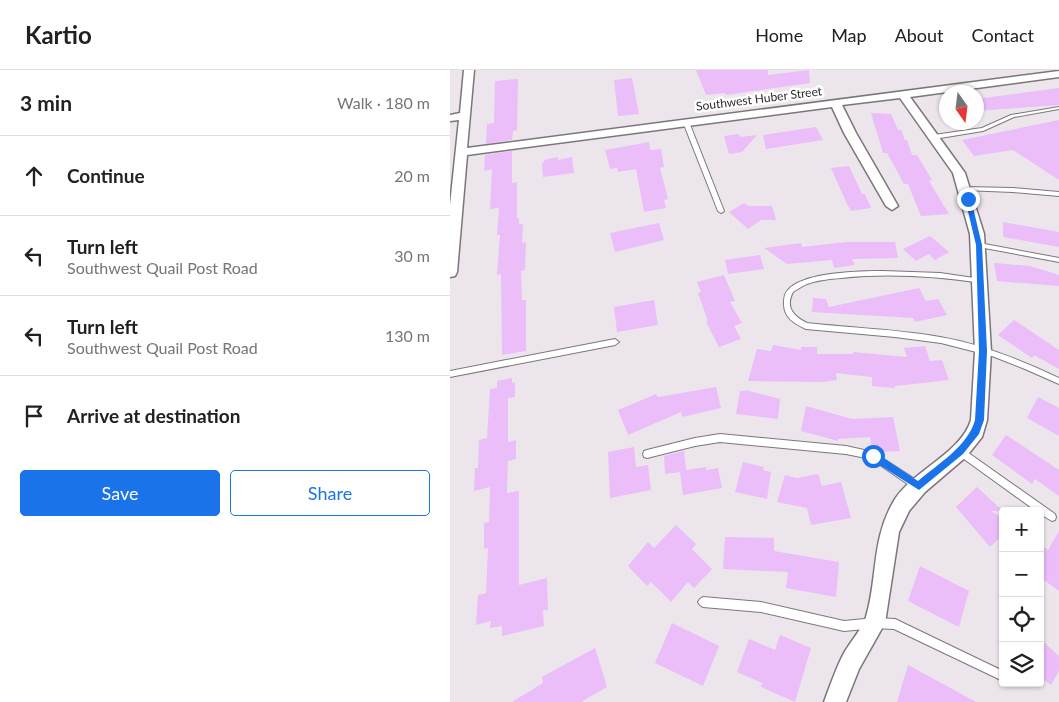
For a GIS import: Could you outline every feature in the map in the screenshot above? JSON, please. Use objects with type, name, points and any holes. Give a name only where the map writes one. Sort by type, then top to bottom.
[{"type":"street","points":[[450,272],[454,188],[462,152],[469,70]]},
{"type":"street","points":[[982,70],[993,82]]},
{"type":"street","name":"Southwest Huber Street","points":[[462,152],[1059,74]]},
{"type":"street","points":[[835,702],[851,662],[874,623],[879,605],[884,560],[890,531],[902,505],[919,486],[960,451],[976,432],[980,420],[983,351],[979,245],[966,190],[954,165],[903,94]]},
{"type":"street","points":[[836,103],[850,133],[892,206]]},
{"type":"street","points":[[450,118],[466,115]]},
{"type":"lane","points":[[934,137],[982,129],[1013,116],[1059,108]]},
{"type":"lane","points":[[686,122],[721,211]]},
{"type":"lane","points":[[966,190],[1013,190],[1059,194]]},
{"type":"lane","points":[[979,245],[1059,260]]},
{"type":"lane","points":[[981,281],[931,274],[867,274],[828,277],[791,290],[788,295],[787,307],[793,320],[806,326],[926,337],[983,351],[1024,366],[1059,382]]},
{"type":"lane","points":[[450,374],[614,342]]},
{"type":"lane","points":[[647,454],[720,438],[846,450],[873,456],[919,486]]},
{"type":"lane","points":[[960,451],[1052,518]]},
{"type":"lane","points":[[703,602],[761,607],[844,626],[874,623],[895,624],[999,674]]},
{"type":"building","points":[[696,70],[768,70],[768,75],[809,70],[810,83],[726,95],[725,93],[706,95]]},
{"type":"building","points":[[632,78],[639,114],[618,116],[614,80]]},
{"type":"building","points":[[518,79],[517,130],[513,131],[512,140],[486,144],[487,124],[494,123],[495,81]]},
{"type":"building","points":[[1059,88],[1059,105],[984,110],[984,98]]},
{"type":"building","points":[[871,113],[891,114],[898,130],[901,130],[905,140],[907,140],[912,155],[917,155],[932,180],[929,181],[949,214],[921,216],[908,184],[904,184],[887,153],[883,153]]},
{"type":"building","points":[[1059,120],[1059,180],[1013,150],[974,156],[962,140]]},
{"type":"building","points":[[816,127],[823,140],[766,149],[763,135]]},
{"type":"building","points":[[739,134],[740,137],[757,135],[742,152],[729,154],[724,136]]},
{"type":"building","points":[[649,142],[650,150],[661,149],[664,167],[660,168],[668,199],[664,200],[666,208],[644,212],[636,169],[618,172],[617,168],[610,169],[605,150]]},
{"type":"building","points":[[512,151],[512,183],[517,182],[517,218],[519,218],[519,224],[523,224],[522,243],[526,242],[525,270],[521,271],[522,300],[526,300],[526,351],[502,355],[501,274],[497,275],[500,235],[497,235],[499,208],[490,209],[492,169],[484,171],[485,155]]},
{"type":"building","points":[[558,157],[558,160],[572,157],[574,173],[543,177],[542,163],[544,160]]},
{"type":"building","points":[[849,166],[871,208],[851,211],[847,204],[831,168]]},
{"type":"building","points":[[744,203],[748,206],[772,206],[776,220],[761,220],[748,229],[729,212]]},
{"type":"building","points":[[1003,222],[1059,232],[1059,247],[1003,237]]},
{"type":"building","points":[[659,223],[664,240],[615,252],[610,233]]},
{"type":"building","points":[[930,236],[949,252],[935,260],[929,254],[916,261],[903,249]]},
{"type":"building","points":[[846,242],[895,242],[898,258],[852,259],[855,265],[834,268],[832,260],[787,264],[764,248],[801,243],[802,247]]},
{"type":"building","points":[[760,255],[764,269],[728,274],[725,260]]},
{"type":"building","points":[[994,263],[1030,266],[1059,275],[1059,286],[997,281]]},
{"type":"building","points":[[724,275],[735,301],[730,302],[742,323],[734,326],[741,339],[719,347],[706,322],[708,321],[698,293],[701,292],[697,282]]},
{"type":"building","points":[[919,288],[926,301],[938,299],[947,315],[915,322],[913,318],[812,312],[813,298],[826,299],[829,307]]},
{"type":"building","points":[[654,300],[658,325],[617,332],[614,307]]},
{"type":"building","points":[[1014,320],[1059,350],[1059,369],[1034,355],[1032,358],[998,335]]},
{"type":"building","points":[[773,345],[801,350],[801,347],[817,347],[817,354],[853,354],[853,352],[907,357],[904,348],[925,346],[930,361],[942,360],[949,380],[895,386],[895,388],[872,386],[872,377],[836,373],[837,380],[822,382],[748,381],[757,349],[771,351]]},
{"type":"building","points":[[512,378],[512,383],[515,382],[515,397],[508,398],[508,442],[516,440],[516,459],[508,461],[507,493],[519,491],[519,585],[547,578],[548,610],[543,610],[544,626],[502,636],[502,626],[490,628],[491,621],[476,625],[478,595],[486,593],[488,548],[484,549],[484,523],[489,522],[490,487],[474,491],[475,468],[478,468],[479,440],[487,438],[490,389],[497,388],[497,381]]},
{"type":"building","points":[[716,387],[721,408],[682,417],[681,412],[628,435],[618,410],[656,394],[658,397]]},
{"type":"building","points":[[746,390],[780,399],[778,419],[736,414],[740,391]]},
{"type":"building","points":[[1038,397],[1059,408],[1059,436],[1027,418]]},
{"type":"building","points":[[806,406],[852,419],[893,417],[900,451],[876,452],[872,450],[870,437],[838,439],[838,441],[801,431]]},
{"type":"building","points":[[1006,435],[1059,470],[1059,496],[1035,479],[1032,484],[992,455]]},
{"type":"building","points":[[634,447],[636,467],[648,465],[651,490],[610,498],[608,452]]},
{"type":"building","points":[[684,451],[686,470],[706,467],[706,470],[718,468],[722,488],[683,495],[680,472],[665,474],[664,456]]},
{"type":"building","points":[[743,462],[764,467],[763,470],[771,472],[767,499],[735,492]]},
{"type":"building","points":[[818,474],[822,486],[841,482],[851,518],[811,525],[807,508],[777,502],[785,475],[797,478]]},
{"type":"building","points":[[977,487],[999,507],[999,511],[991,511],[999,516],[999,539],[990,547],[956,507]]},
{"type":"building","points":[[676,525],[696,544],[692,549],[712,569],[694,588],[688,582],[671,602],[651,582],[647,586],[628,566],[648,542],[654,548]]},
{"type":"building","points":[[1059,531],[1059,591],[1044,580],[1044,548],[1048,550]]},
{"type":"building","points":[[725,537],[774,538],[774,551],[839,562],[836,597],[786,588],[788,572],[723,569]]},
{"type":"building","points":[[920,566],[969,591],[959,627],[908,601]]},
{"type":"building","points":[[672,623],[719,646],[703,686],[655,663]]},
{"type":"building","points":[[780,635],[811,648],[795,702],[761,687],[762,683],[737,672],[749,639],[775,650]]},
{"type":"building","points":[[1044,643],[1059,656],[1059,671],[1051,685],[1044,679]]},
{"type":"building","points":[[595,648],[607,687],[581,702],[512,702],[543,683],[542,677]]},
{"type":"building","points":[[908,665],[976,702],[897,702]]},
{"type":"route","points":[[873,456],[919,486],[960,451],[976,432],[980,420],[983,351],[979,245],[968,199]]}]
